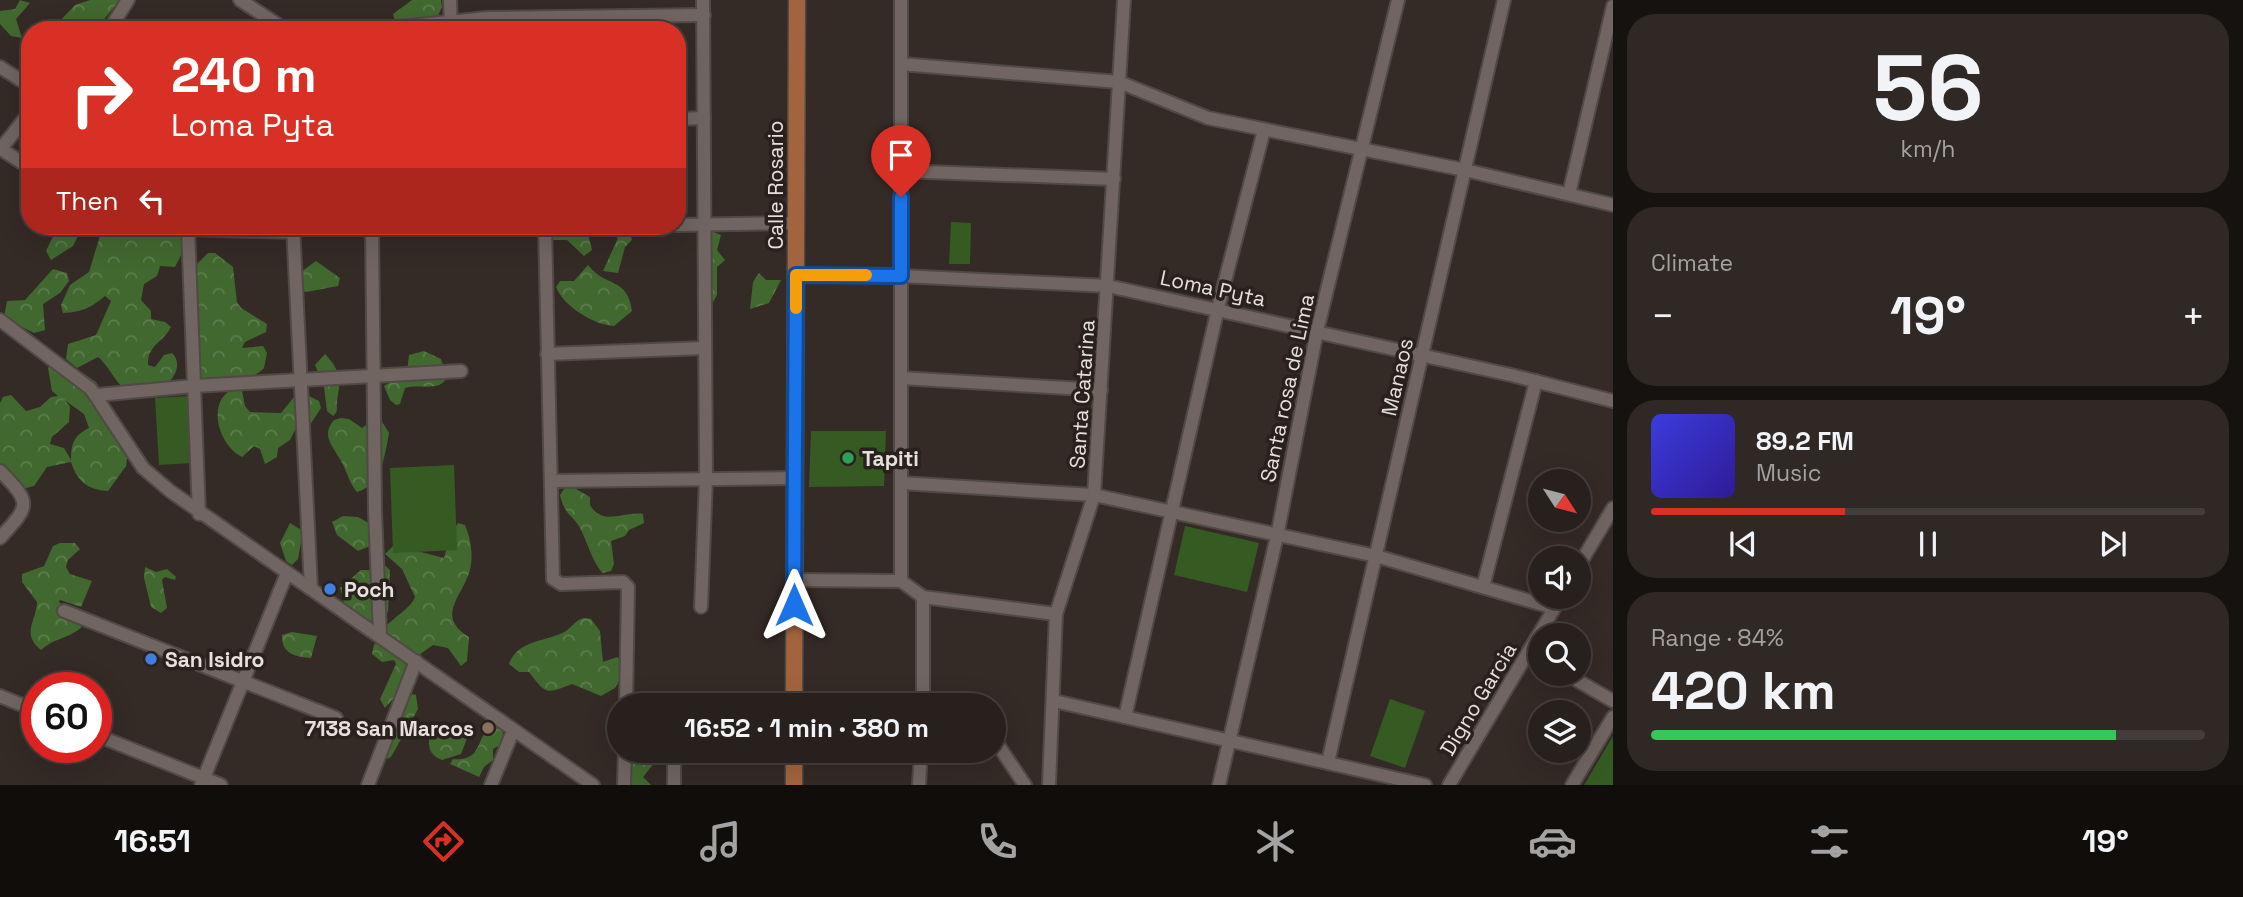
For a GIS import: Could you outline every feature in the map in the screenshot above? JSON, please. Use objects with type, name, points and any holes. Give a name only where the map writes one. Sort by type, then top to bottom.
[{"type":"main road","name":"Calle Rosario","points":[[794,693],[797,0]]},
{"type":"main road","points":[[794,763],[794,785]]},
{"type":"street","points":[[114,21],[128,0]]},
{"type":"street","points":[[240,0],[272,21]]},
{"type":"street","points":[[450,0],[451,21]]},
{"type":"street","points":[[701,607],[706,479],[703,0]]},
{"type":"street","points":[[901,0],[901,581]]},
{"type":"street","name":"Santa Catarina","points":[[1049,785],[1056,614],[1094,495],[1124,0]]},
{"type":"street","name":"Santa rosa de Lima","points":[[1219,785],[1277,536],[1317,331],[1359,149],[1398,0]]},
{"type":"street","name":"Manaos","points":[[1328,762],[1504,0]]},
{"type":"street","points":[[1569,194],[1613,6]]},
{"type":"street","points":[[474,21],[487,18],[704,15]]},
{"type":"street","points":[[901,64],[1119,82],[1194,113],[1264,130],[1465,170],[1613,205]]},
{"type":"street","points":[[0,67],[21,80]]},
{"type":"street","points":[[686,118],[704,118]]},
{"type":"street","points":[[21,123],[0,150],[21,163]]},
{"type":"street","points":[[1125,718],[1218,308],[1264,130]]},
{"type":"street","points":[[901,171],[1114,179]]},
{"type":"street","points":[[686,225],[796,223]]},
{"type":"street","points":[[184,235],[199,514]]},
{"type":"street","points":[[294,235],[310,588]]},
{"type":"street","points":[[372,235],[376,376],[375,510],[380,635]]},
{"type":"street","points":[[545,235],[554,582],[623,582],[629,589],[626,693]]},
{"type":"street","name":"Loma Pyta","points":[[796,275],[901,276],[1108,286],[1422,354],[1613,401]]},
{"type":"street","points":[[0,320],[97,395],[143,468],[199,514],[380,635],[593,785]]},
{"type":"street","points":[[547,354],[705,348]]},
{"type":"street","points":[[97,395],[194,386],[461,371]]},
{"type":"street","points":[[901,379],[1101,390]]},
{"type":"street","points":[[1483,587],[1535,381]]},
{"type":"street","points":[[0,471],[17,487],[24,505],[23,512],[0,538]]},
{"type":"street","points":[[551,481],[795,478]]},
{"type":"street","points":[[901,483],[1094,495],[1170,514],[1376,556],[1483,587],[1528,596]]},
{"type":"street","points":[[1590,546],[1613,508]]},
{"type":"street","points":[[202,782],[287,573]]},
{"type":"street","points":[[794,580],[901,581],[923,597],[1056,614]]},
{"type":"street","points":[[923,597],[923,693]]},
{"type":"street","points":[[64,611],[336,718]]},
{"type":"street","points":[[368,785],[416,660]]},
{"type":"street","name":"Digno Garcia","points":[[1449,785],[1528,663]]},
{"type":"street","points":[[1587,686],[1613,701]]},
{"type":"street","points":[[0,696],[21,705]]},
{"type":"street","points":[[1054,701],[1425,785]]},
{"type":"street","points":[[1572,785],[1613,717]]},
{"type":"street","points":[[491,785],[513,730]]},
{"type":"street","points":[[112,742],[202,782],[221,785]]},
{"type":"street","points":[[1006,757],[1025,785]]},
{"type":"street","points":[[624,785],[625,763]]},
{"type":"street","points":[[674,763],[674,785]]},
{"type":"street","points":[[919,785],[920,763]]},
{"type":"green space","points":[[20,0],[30,3],[16,19],[21,38],[11,36],[0,24],[0,11],[15,9]]},
{"type":"green space","points":[[90,0],[120,0],[103,21],[60,21],[75,5]]},
{"type":"green space","points":[[412,0],[441,0],[442,7],[436,20],[395,21],[393,14]]},
{"type":"green space","points":[[951,222],[971,223],[970,264],[949,264]]},
{"type":"green space","points":[[708,230],[721,235],[717,250],[725,260],[717,267],[717,295],[713,302],[709,296]]},
{"type":"green space","points":[[54,235],[78,235],[73,246],[51,260],[46,251]]},
{"type":"green space","points":[[100,235],[182,235],[185,247],[175,267],[160,266],[157,276],[144,284],[141,300],[151,311],[151,319],[165,322],[171,327],[148,358],[148,365],[155,367],[164,355],[172,353],[176,358],[177,369],[171,380],[162,388],[148,391],[122,386],[98,357],[77,368],[66,359],[68,344],[96,335],[111,301],[105,296],[86,309],[63,313],[61,305],[70,285],[89,272]]},
{"type":"green space","points":[[549,235],[588,235],[592,250],[584,256],[567,240],[548,240]]},
{"type":"green space","points":[[612,235],[631,235],[632,240],[625,247],[618,273],[603,271],[618,238]]},
{"type":"green space","points":[[208,253],[215,253],[233,267],[237,302],[241,308],[267,324],[266,332],[245,342],[242,348],[263,346],[267,353],[264,368],[249,378],[225,381],[199,378],[186,346],[187,331],[198,310],[187,274]]},
{"type":"green space","points":[[316,261],[340,278],[338,286],[306,292],[299,289],[294,277]]},
{"type":"green space","points":[[588,265],[626,292],[632,311],[614,326],[597,322],[580,313],[565,301],[556,287],[560,281],[574,281]]},
{"type":"green space","points":[[53,269],[67,273],[69,281],[60,293],[43,304],[45,330],[34,333],[4,318],[7,301],[25,300]]},
{"type":"green space","points":[[759,273],[766,280],[781,280],[769,303],[750,309],[753,282]]},
{"type":"green space","points":[[424,351],[441,359],[447,377],[440,385],[405,388],[400,404],[396,405],[390,400],[384,386],[407,372],[409,355]]},
{"type":"green space","points":[[325,354],[338,376],[337,410],[333,416],[327,411],[324,387],[315,365]]},
{"type":"green space","points":[[53,363],[77,369],[96,382],[129,443],[126,466],[108,491],[95,489],[84,483],[71,462],[47,467],[34,486],[26,488],[0,476],[0,403],[3,397],[11,395],[26,411],[40,407],[51,397],[58,396],[52,391],[48,368]],"holes":[[[63,399],[84,414],[89,428],[74,441],[71,460],[64,448],[50,444],[52,437],[69,422],[70,406]]]},
{"type":"green space","points":[[235,388],[242,391],[245,406],[250,412],[281,413],[299,391],[319,401],[321,408],[308,428],[297,426],[290,440],[278,448],[277,457],[265,464],[260,449],[254,446],[242,457],[221,433],[218,422],[220,402]]},
{"type":"green space","points":[[189,396],[193,463],[159,465],[155,398]]},
{"type":"green space","points":[[349,419],[362,428],[373,420],[381,420],[389,433],[384,459],[377,476],[372,483],[357,492],[328,436],[334,420]]},
{"type":"green space","name":"Tapiti","points":[[811,431],[886,431],[884,486],[809,487]]},
{"type":"green space","points":[[454,465],[457,550],[393,553],[390,468]]},
{"type":"green space","points":[[571,486],[590,497],[590,505],[601,515],[614,517],[643,514],[644,523],[629,530],[625,536],[611,541],[614,564],[611,571],[603,573],[599,569],[580,528],[564,507],[560,495],[564,489]]},
{"type":"green space","points":[[343,516],[358,517],[372,525],[375,544],[358,551],[337,535],[332,522]]},
{"type":"green space","points":[[290,523],[303,531],[298,559],[292,565],[286,561],[280,543]]},
{"type":"green space","points":[[458,523],[465,525],[472,555],[469,575],[453,611],[453,620],[469,637],[467,661],[461,666],[448,648],[433,645],[419,655],[393,641],[385,627],[406,609],[415,597],[402,569],[385,554],[394,545],[444,558],[450,536]]},
{"type":"green space","points":[[1185,526],[1259,543],[1247,592],[1174,575]]},
{"type":"green space","points":[[75,543],[80,549],[68,560],[66,567],[70,574],[92,581],[81,607],[60,600],[59,602],[80,619],[81,628],[41,650],[32,639],[31,633],[37,602],[22,582],[22,574],[44,566],[53,546]]},
{"type":"green space","points":[[379,560],[390,570],[388,612],[373,626],[345,606],[340,588],[361,570],[371,570]]},
{"type":"green space","points":[[145,567],[156,572],[167,569],[176,577],[175,580],[165,577],[162,580],[167,608],[161,613],[151,607],[144,578]]},
{"type":"green space","points":[[584,618],[591,619],[600,631],[603,662],[617,657],[623,661],[626,668],[615,688],[601,696],[572,684],[551,691],[543,689],[529,672],[519,672],[509,664],[513,656],[526,645],[558,635]]},
{"type":"green space","points":[[292,632],[317,636],[311,658],[290,653],[284,646],[282,635]]},
{"type":"green space","points":[[381,642],[388,652],[403,657],[407,668],[400,691],[385,708],[380,699],[396,664],[394,660],[382,662],[372,654],[374,644]]},
{"type":"green space","points":[[412,694],[416,695],[418,709],[391,757],[384,760],[403,696],[409,699]]},
{"type":"green space","points":[[1390,699],[1425,711],[1405,768],[1370,756]]},
{"type":"green space","points":[[497,724],[503,733],[500,745],[493,749],[493,760],[484,767],[479,777],[450,764],[453,759],[471,756],[485,733]]},
{"type":"green space","points":[[438,732],[468,736],[461,754],[442,760],[433,754],[429,739]]},
{"type":"green space","points":[[1613,736],[1613,785],[1584,785]]},
{"type":"green space","points":[[625,763],[654,763],[643,777],[651,785],[624,785]]},
{"type":"slow traffic","points":[[796,308],[796,275],[866,275]]},
{"type":"place","name":"Tapiti","points":[[848,458]]},
{"type":"place","name":"Poch","points":[[330,589]]},
{"type":"place","name":"San Isidro","points":[[151,659]]},
{"type":"place","name":"7138 San Marcos","points":[[488,728]]},
{"type":"route","points":[[794,605],[796,275],[901,276],[901,197]]}]
